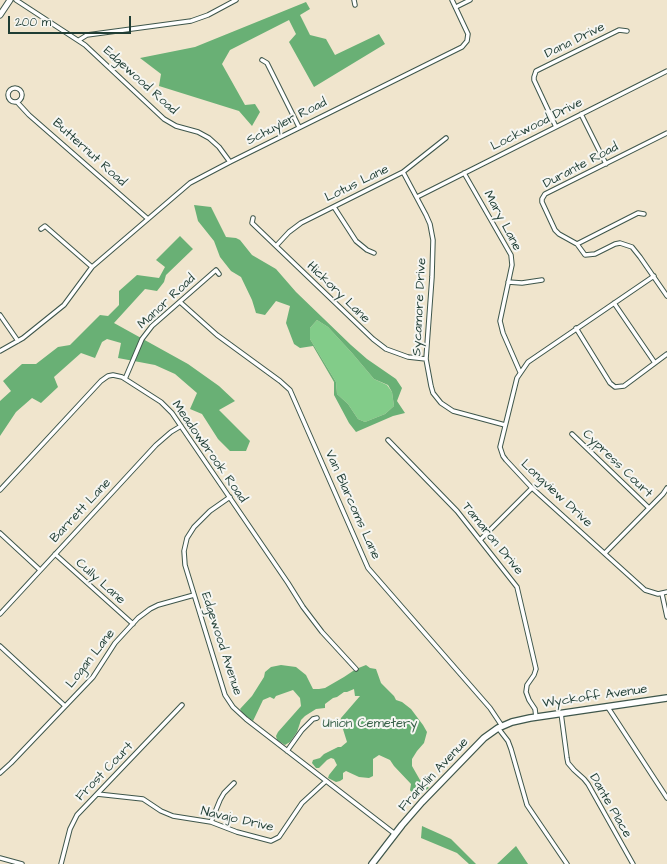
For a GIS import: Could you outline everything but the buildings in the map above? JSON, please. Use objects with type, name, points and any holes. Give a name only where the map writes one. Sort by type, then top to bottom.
[{"type":"main road","name":"Wyckoff Avenue","points":[[526,719],[667,698]]},
{"type":"main road","name":"Franklin Avenue","points":[[372,864],[414,811],[484,738],[500,727],[526,719]]},
{"type":"street","points":[[0,15],[10,0]]},
{"type":"street","name":"Edgewood Road","points":[[16,0],[79,40],[164,119],[176,126],[198,132],[209,138],[219,147],[230,162]]},
{"type":"street","points":[[79,40],[87,35],[191,21],[208,15],[236,0]]},
{"type":"street","points":[[354,0],[355,5]]},
{"type":"street","name":"Schuyler Road","points":[[0,350],[29,334],[64,305],[92,267],[190,183],[462,46],[467,41],[468,34],[452,0]]},
{"type":"street","points":[[456,7],[470,0]]},
{"type":"street","name":"Dana Drive","points":[[556,127],[534,80],[535,74],[539,70],[619,30],[627,31]]},
{"type":"street","points":[[262,60],[267,63],[299,127]]},
{"type":"street","name":"Lockwood Drive","points":[[417,197],[667,71]]},
{"type":"street","name":"Butternut Road","points":[[17,102],[29,115],[148,218]]},
{"type":"street","points":[[581,114],[606,164]]},
{"type":"street","name":"Durante Road","points":[[654,276],[632,247],[620,243],[595,254],[585,256],[578,244],[559,234],[555,230],[542,199],[546,194],[667,133]]},
{"type":"street","name":"Lotus Lane","points":[[276,246],[295,226],[403,172],[446,138]]},
{"type":"street","name":"Sycamore Drive","points":[[403,172],[430,224],[433,240],[426,359],[433,393],[447,408],[459,413],[505,425]]},
{"type":"street","name":"Mary Lane","points":[[464,173],[511,256],[512,265],[501,314],[501,327],[520,372]]},
{"type":"street","points":[[334,206],[356,241],[367,250],[374,253]]},
{"type":"street","points":[[578,244],[638,213],[644,214]]},
{"type":"street","name":"Hickory Lane","points":[[253,218],[252,223],[373,339],[386,349],[408,357],[426,359]]},
{"type":"street","points":[[42,229],[44,226],[92,267]]},
{"type":"street","name":"Manor Road","points":[[126,379],[139,345],[147,332],[216,270],[219,274]]},
{"type":"street","points":[[654,276],[667,296]]},
{"type":"street","name":"Longview Drive","points":[[654,276],[533,358],[520,372],[515,385],[500,446],[503,456],[532,488],[645,590],[654,594],[662,594]]},
{"type":"street","points":[[508,282],[522,283],[542,280]]},
{"type":"street","name":"Van Blarcoms Lane","points":[[180,302],[217,335],[280,380],[290,390],[368,568],[490,708],[508,741],[527,805],[567,864]]},
{"type":"street","points":[[614,303],[656,363]]},
{"type":"street","points":[[0,315],[18,341]]},
{"type":"street","points":[[576,328],[610,383],[615,387],[624,386],[667,354]]},
{"type":"street","name":"Meadowbrook Road","points":[[0,490],[102,380],[113,375],[126,379],[167,407],[313,620],[356,669]]},
{"type":"street","name":"Barrett Lane","points":[[0,614],[156,444],[181,426]]},
{"type":"street","name":"Cypress Court","points":[[572,434],[649,508]]},
{"type":"street","name":"Tamaron Drive","points":[[388,440],[457,511],[514,581],[519,594],[536,669],[534,676],[527,685],[526,692],[529,700],[536,709],[536,717]]},
{"type":"street","points":[[481,540],[532,488]]},
{"type":"street","points":[[605,553],[667,488]]},
{"type":"street","name":"Edgewood Avenue","points":[[230,497],[201,519],[194,527],[187,538],[184,558],[223,688],[229,702],[238,712],[287,751],[395,834]]},
{"type":"street","points":[[0,533],[40,570]]},
{"type":"street","name":"Cully Lane","points":[[55,554],[132,624]]},
{"type":"street","points":[[667,592],[662,594],[667,617]]},
{"type":"street","name":"Logan Lane","points":[[0,773],[93,677],[112,648],[132,624],[150,609],[158,605],[194,595]]},
{"type":"street","points":[[0,646],[65,706]]},
{"type":"street","name":"Frost Court","points":[[61,864],[73,822],[77,815],[182,705]]},
{"type":"street","points":[[607,706],[667,798]]},
{"type":"street","name":"Dante Place","points":[[561,713],[566,758],[568,763],[588,784],[633,864]]},
{"type":"street","points":[[287,751],[305,727],[317,718]]},
{"type":"street","name":"Navajo Drive","points":[[97,794],[143,799],[161,811],[173,816],[211,822],[237,832],[274,840],[279,838],[302,803],[326,781]]},
{"type":"street","points":[[211,822],[224,793],[234,782]]},
{"type":"street","points":[[0,858],[22,864]]},
{"type":"green space","points":[[306,2],[310,9],[300,15],[310,35],[326,39],[335,55],[379,34],[385,44],[314,87],[289,42],[296,34],[289,20],[230,50],[222,64],[245,105],[255,104],[260,112],[252,126],[239,111],[159,86],[161,74],[140,58],[195,47]]},
{"type":"green space","points":[[194,205],[211,207],[226,237],[240,240],[252,255],[276,269],[296,292],[351,345],[367,359],[396,379],[402,388],[397,401],[405,413],[393,416],[356,432],[349,423],[334,395],[334,382],[313,346],[300,348],[294,344],[286,323],[290,306],[276,301],[265,315],[256,313],[252,300],[241,277],[231,271],[220,257],[214,241],[198,221]],"holes":[[[317,320],[328,327],[374,379],[388,385],[392,392],[394,406],[385,414],[365,422],[358,419],[348,404],[337,394],[336,382],[310,339],[310,328]]]},
{"type":"green space","points":[[180,236],[193,249],[166,275],[164,282],[157,291],[145,289],[114,323],[188,364],[219,386],[235,401],[219,410],[250,441],[246,451],[230,451],[218,439],[202,414],[190,409],[197,393],[175,374],[155,365],[118,358],[121,343],[107,339],[102,342],[95,358],[81,353],[54,377],[58,387],[41,403],[32,398],[16,412],[0,436],[0,401],[11,391],[3,381],[22,364],[36,364],[58,347],[70,345],[100,315],[108,316],[119,305],[119,291],[137,275],[159,278],[165,267],[156,260]]},
{"type":"green space","points":[[317,320],[328,327],[374,379],[387,385],[392,392],[394,406],[385,414],[365,422],[358,419],[348,404],[337,394],[336,382],[310,339],[310,328]]},
{"type":"green space","name":"Union Cemetery","points":[[281,665],[296,667],[306,675],[313,689],[325,688],[356,669],[366,665],[370,668],[376,669],[381,683],[396,700],[402,702],[411,709],[427,732],[424,743],[412,759],[412,766],[420,780],[429,788],[418,796],[414,796],[410,790],[411,784],[390,760],[379,755],[373,759],[373,776],[369,778],[359,777],[346,771],[343,773],[343,779],[336,782],[328,778],[337,765],[334,759],[331,758],[327,760],[319,768],[316,768],[312,763],[313,760],[320,758],[324,754],[338,747],[341,747],[347,742],[340,724],[341,718],[360,696],[355,696],[354,689],[333,698],[325,704],[325,708],[316,709],[305,716],[301,720],[297,732],[290,742],[285,745],[277,740],[276,736],[301,706],[300,698],[293,690],[276,696],[274,699],[270,697],[263,700],[253,721],[243,714],[240,709],[252,696],[264,677],[265,672],[271,667]]},
{"type":"green space","points":[[422,826],[451,839],[476,864],[469,864],[457,853],[421,838]]},
{"type":"green space","points":[[516,846],[528,864],[497,864]]}]
